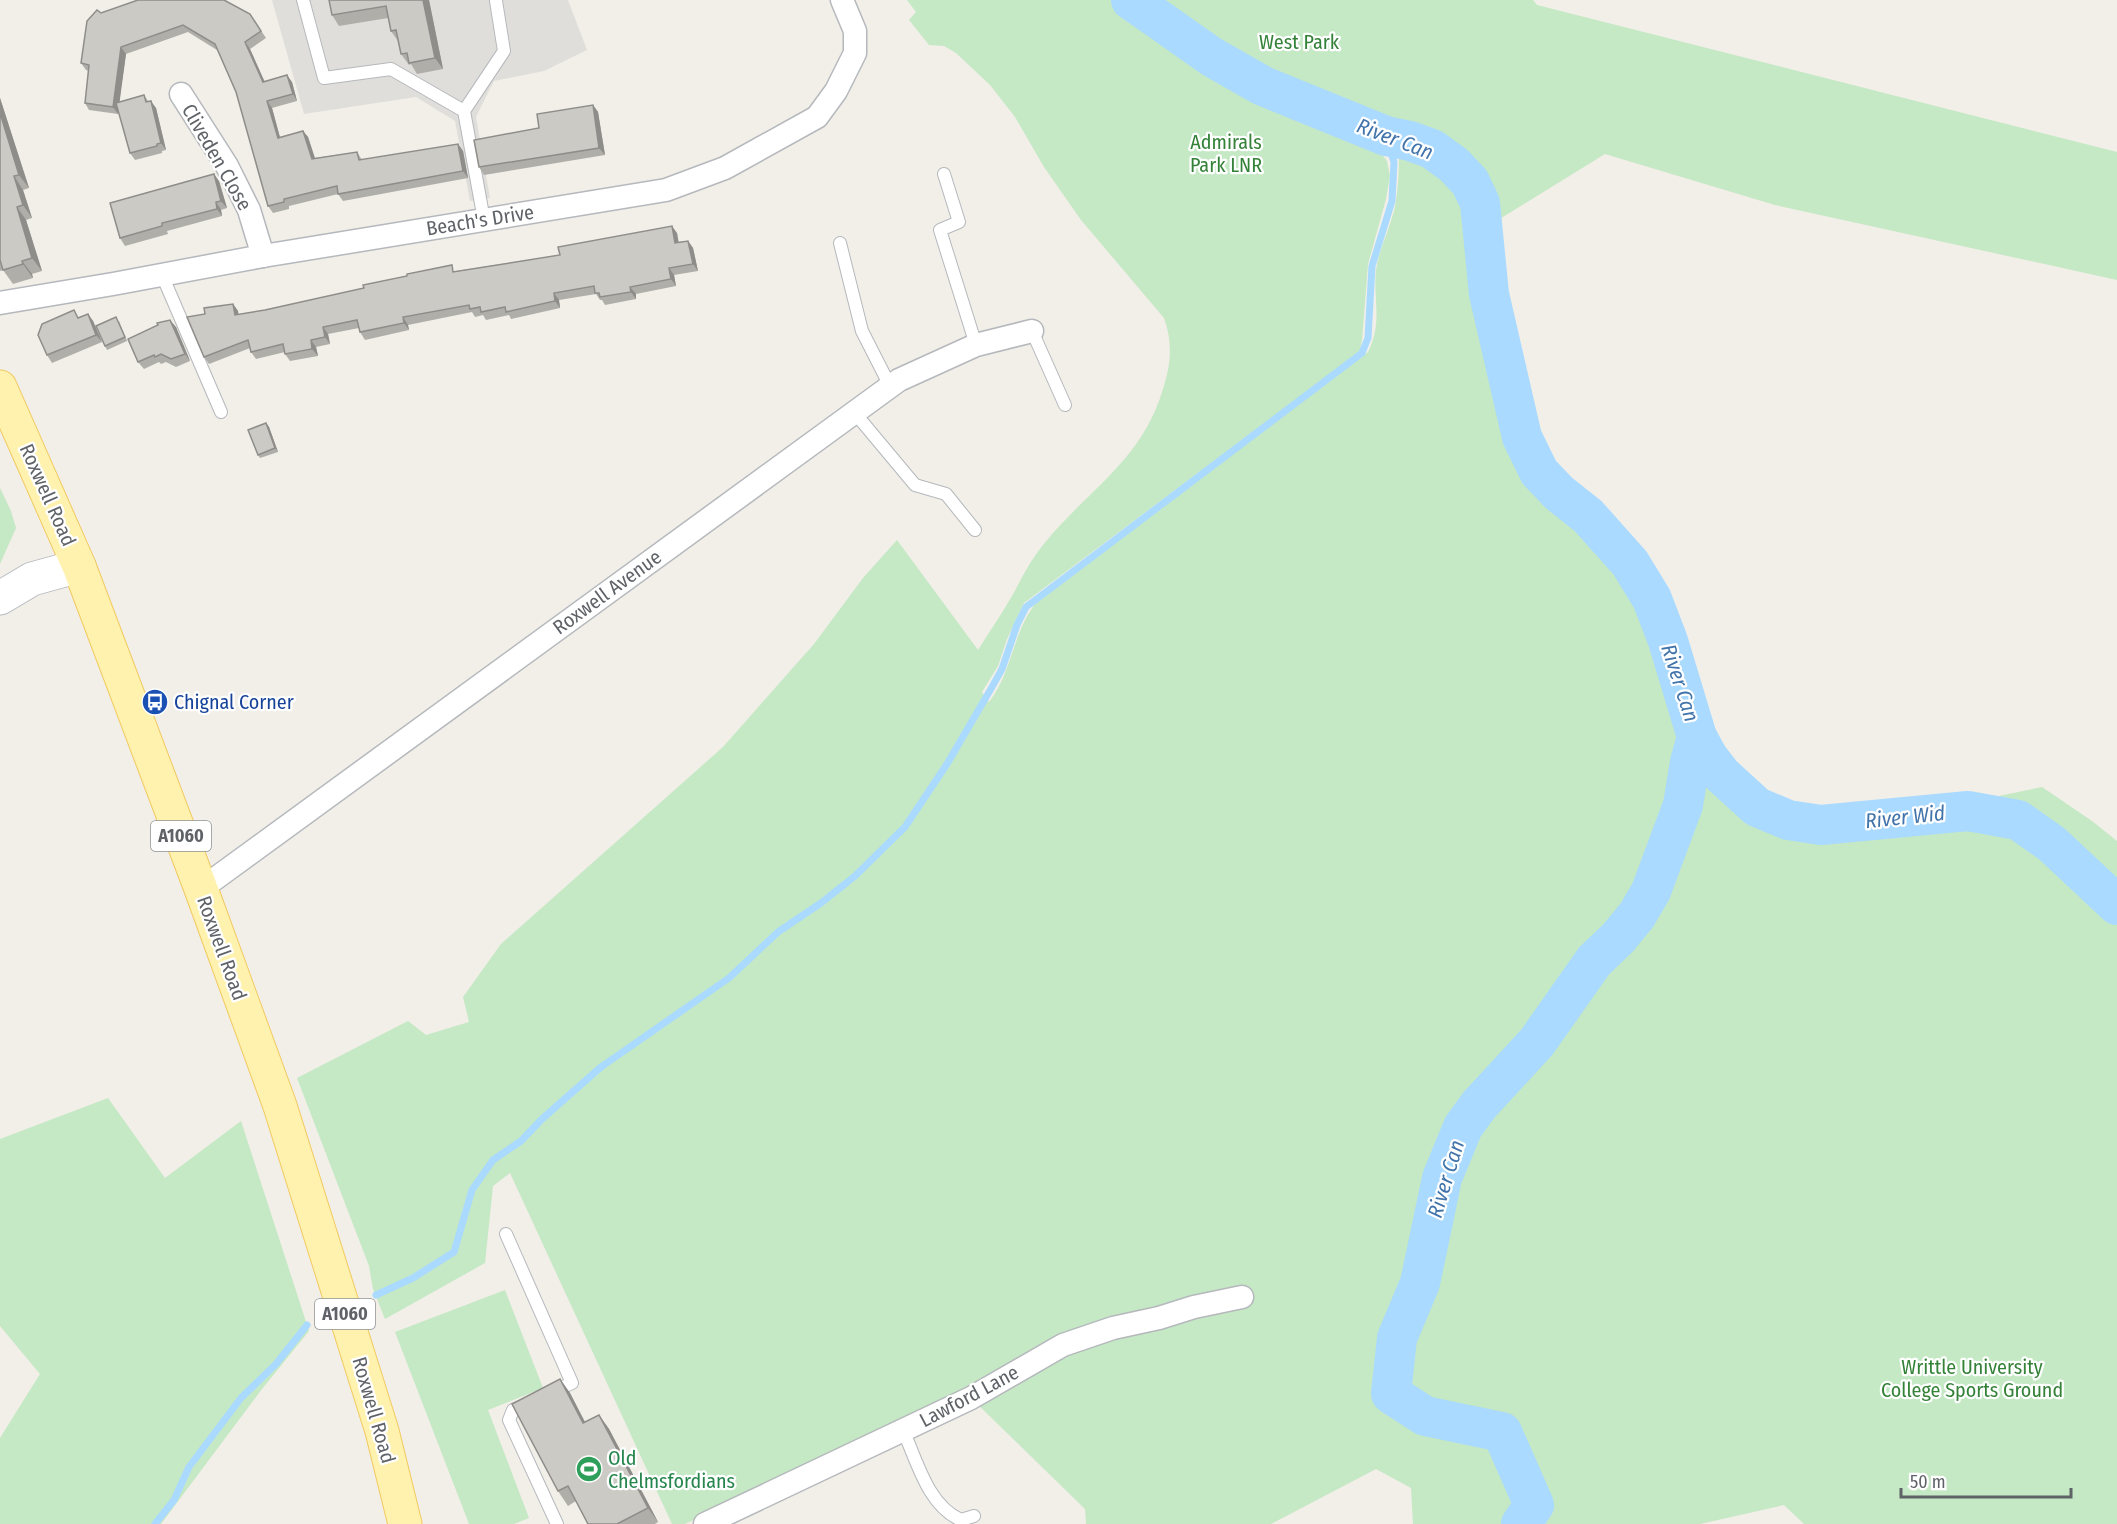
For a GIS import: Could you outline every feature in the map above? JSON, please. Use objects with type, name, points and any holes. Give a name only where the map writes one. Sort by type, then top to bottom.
[{"type":"main road","name":"Roxwell Road","points":[[0,387],[79,566],[280,1106],[382,1431],[405,1524]]},
{"type":"street","name":"Beach's Drive","points":[[0,303],[263,256],[666,190],[725,168],[817,117],[836,92],[855,53],[855,31],[842,0]]},
{"type":"street","name":"Cliveden Close","points":[[181,94],[227,166],[249,210],[263,256]]},
{"type":"street","name":"Roxwell Avenue","points":[[201,890],[890,386],[976,345],[1032,331]]},
{"type":"street","points":[[0,597],[32,579],[79,566]]},
{"type":"street","name":"Lawford Lane","points":[[705,1524],[971,1398],[1063,1345],[1113,1328],[1242,1297]]},
{"type":"lane","points":[[303,0],[324,78],[391,69],[464,111]]},
{"type":"lane","points":[[484,220],[464,111],[504,51],[496,1]]},
{"type":"lane","points":[[944,174],[959,222],[940,230],[976,345]]},
{"type":"lane","points":[[840,243],[862,331],[890,386]]},
{"type":"lane","points":[[162,275],[221,412]]},
{"type":"lane","points":[[1032,331],[1065,405]]},
{"type":"lane","points":[[855,412],[915,485],[946,494],[975,530]]},
{"type":"lane","points":[[506,1234],[572,1383],[513,1410],[509,1420],[557,1524]]},
{"type":"lane","points":[[903,1430],[928,1486],[938,1502],[951,1515],[961,1520],[974,1516]]},
{"type":"shaded area","points":[[272,0],[568,0],[587,50],[544,71],[494,81],[476,117],[490,198],[470,201],[455,121],[416,97],[304,114]]},
{"type":"green space","points":[[907,0],[1533,0],[1537,5],[2117,152],[2117,280],[1775,205],[1605,154],[1498,220],[1501,297],[1511,353],[1529,418],[1547,458],[1559,473],[1603,513],[1636,551],[1659,587],[1676,626],[1711,738],[1727,768],[1749,786],[1790,810],[1817,817],[1848,816],[1965,803],[2042,787],[2117,841],[2117,1524],[1804,1524],[1784,1505],[1700,1524],[1413,1524],[1411,1488],[1376,1469],[1271,1524],[1086,1524],[1085,1509],[965,1392],[685,1524],[672,1524],[510,1173],[493,1186],[485,1263],[385,1319],[373,1289],[369,1266],[297,1078],[408,1021],[426,1035],[469,1022],[463,997],[501,944],[723,747],[814,644],[863,578],[897,540],[978,650],[1037,553],[1054,532],[1125,459],[1153,416],[1168,371],[1170,345],[1164,318],[1081,220],[1044,167],[1015,117],[990,85],[956,53],[944,46],[929,45],[909,20],[916,12]],"holes":[[[1388,125],[1429,134],[1466,158],[1486,180],[1494,197],[1498,219],[1468,225],[1463,196],[1450,177],[1427,161],[1402,152],[1399,155],[1394,211],[1376,270],[1376,321],[1373,341],[1368,352],[1036,603],[1022,626],[1003,678],[989,702],[982,692],[998,666],[1007,639],[1024,603],[1360,350],[1368,264],[1390,176],[1387,161],[1378,149]]]},
{"type":"green space","points":[[0,488],[16,528],[0,564]]},
{"type":"green space","points":[[108,1098],[165,1178],[241,1121],[309,1331],[262,1389],[161,1524],[0,1524],[0,1438],[40,1374],[0,1326],[0,1139]]},
{"type":"green space","points":[[505,1290],[543,1388],[488,1410],[529,1518],[514,1524],[469,1524],[395,1332]]},
{"type":"building","points":[[138,0],[224,0],[250,14],[261,31],[245,42],[263,82],[287,75],[293,94],[267,101],[278,138],[303,131],[312,159],[357,152],[359,160],[458,144],[463,171],[338,194],[337,186],[284,199],[284,202],[268,206],[236,92],[215,44],[183,25],[121,47],[113,107],[85,103],[89,65],[81,63],[87,21],[97,10],[101,13]]},
{"type":"building","points":[[329,0],[423,0],[435,58],[409,63],[407,53],[401,54],[396,30],[391,31],[386,6],[332,15]]},
{"type":"building","points":[[144,95],[146,102],[151,101],[161,143],[130,153],[116,103]]},
{"type":"building","points":[[593,105],[599,148],[479,167],[474,140],[539,128],[537,114]]},
{"type":"building","points":[[0,113],[19,175],[14,176],[23,205],[17,207],[32,258],[22,261],[23,264],[3,270],[0,260]]},
{"type":"building","points":[[214,174],[221,201],[216,202],[217,209],[162,223],[162,226],[120,238],[110,203]]},
{"type":"building","points":[[672,226],[675,243],[688,241],[693,264],[669,268],[671,279],[630,287],[631,292],[600,297],[599,293],[595,293],[594,286],[554,293],[555,301],[506,312],[505,307],[481,312],[480,307],[470,309],[469,305],[403,317],[404,323],[360,332],[357,320],[323,327],[325,337],[311,340],[312,349],[285,354],[283,344],[251,352],[248,340],[204,357],[187,317],[205,314],[204,308],[233,304],[235,315],[265,310],[452,265],[453,272],[560,255],[558,247]]},
{"type":"building","points":[[74,310],[78,318],[88,314],[96,335],[47,355],[38,335],[42,324]]},
{"type":"building","points":[[116,317],[125,337],[105,346],[96,326]]},
{"type":"building","points":[[170,320],[185,354],[171,359],[161,354],[155,357],[154,355],[138,362],[128,339],[158,325],[157,323]]},
{"type":"building","points":[[266,423],[275,448],[258,455],[248,430]]},
{"type":"building","name":"Old Chelmsfordians","points":[[560,1379],[583,1423],[599,1415],[648,1508],[617,1524],[588,1524],[568,1486],[558,1491],[512,1404]]},
{"type":"waterway","name":"River Can","points":[[1131,0],[1212,57],[1263,86],[1386,136],[1432,149],[1454,165],[1470,182],[1480,203],[1489,294],[1522,437],[1539,472],[1559,493],[1588,516],[1630,563],[1652,599],[1668,641],[1697,737],[1690,762],[1683,805],[1651,891],[1637,915],[1618,938],[1594,961],[1537,1042],[1479,1105],[1463,1127],[1442,1178],[1420,1283],[1397,1338],[1391,1394],[1425,1416],[1502,1432],[1534,1505],[1521,1524]]},
{"type":"waterway","points":[[376,1295],[413,1278],[454,1252],[472,1190],[493,1160],[521,1141],[542,1119],[601,1067],[729,978],[778,932],[821,903],[855,876],[905,827],[947,764],[1002,669],[1017,625],[1026,607],[1362,353],[1368,338],[1372,266],[1392,201],[1394,162],[1386,136]]},
{"type":"waterway","name":"River Wid","points":[[1697,737],[1708,757],[1722,775],[1757,807],[1788,820],[1821,825],[1968,811],[2018,820],[2052,844],[2117,905]]},
{"type":"waterway","points":[[155,1524],[174,1500],[189,1467],[241,1398],[276,1364],[307,1325]]},
{"type":"place","name":"Chignal Corner","points":[[155,702]]},
{"type":"place","name":"Old Chelmsfordians","points":[[589,1469]]},
{"type":"park label","name":"West Park","points":[[1299,42]]},
{"type":"park label","name":"Admirals Park LNR","points":[[1226,154]]},
{"type":"park label","name":"Writtle University College Sports Ground","points":[[1972,1378]]}]
